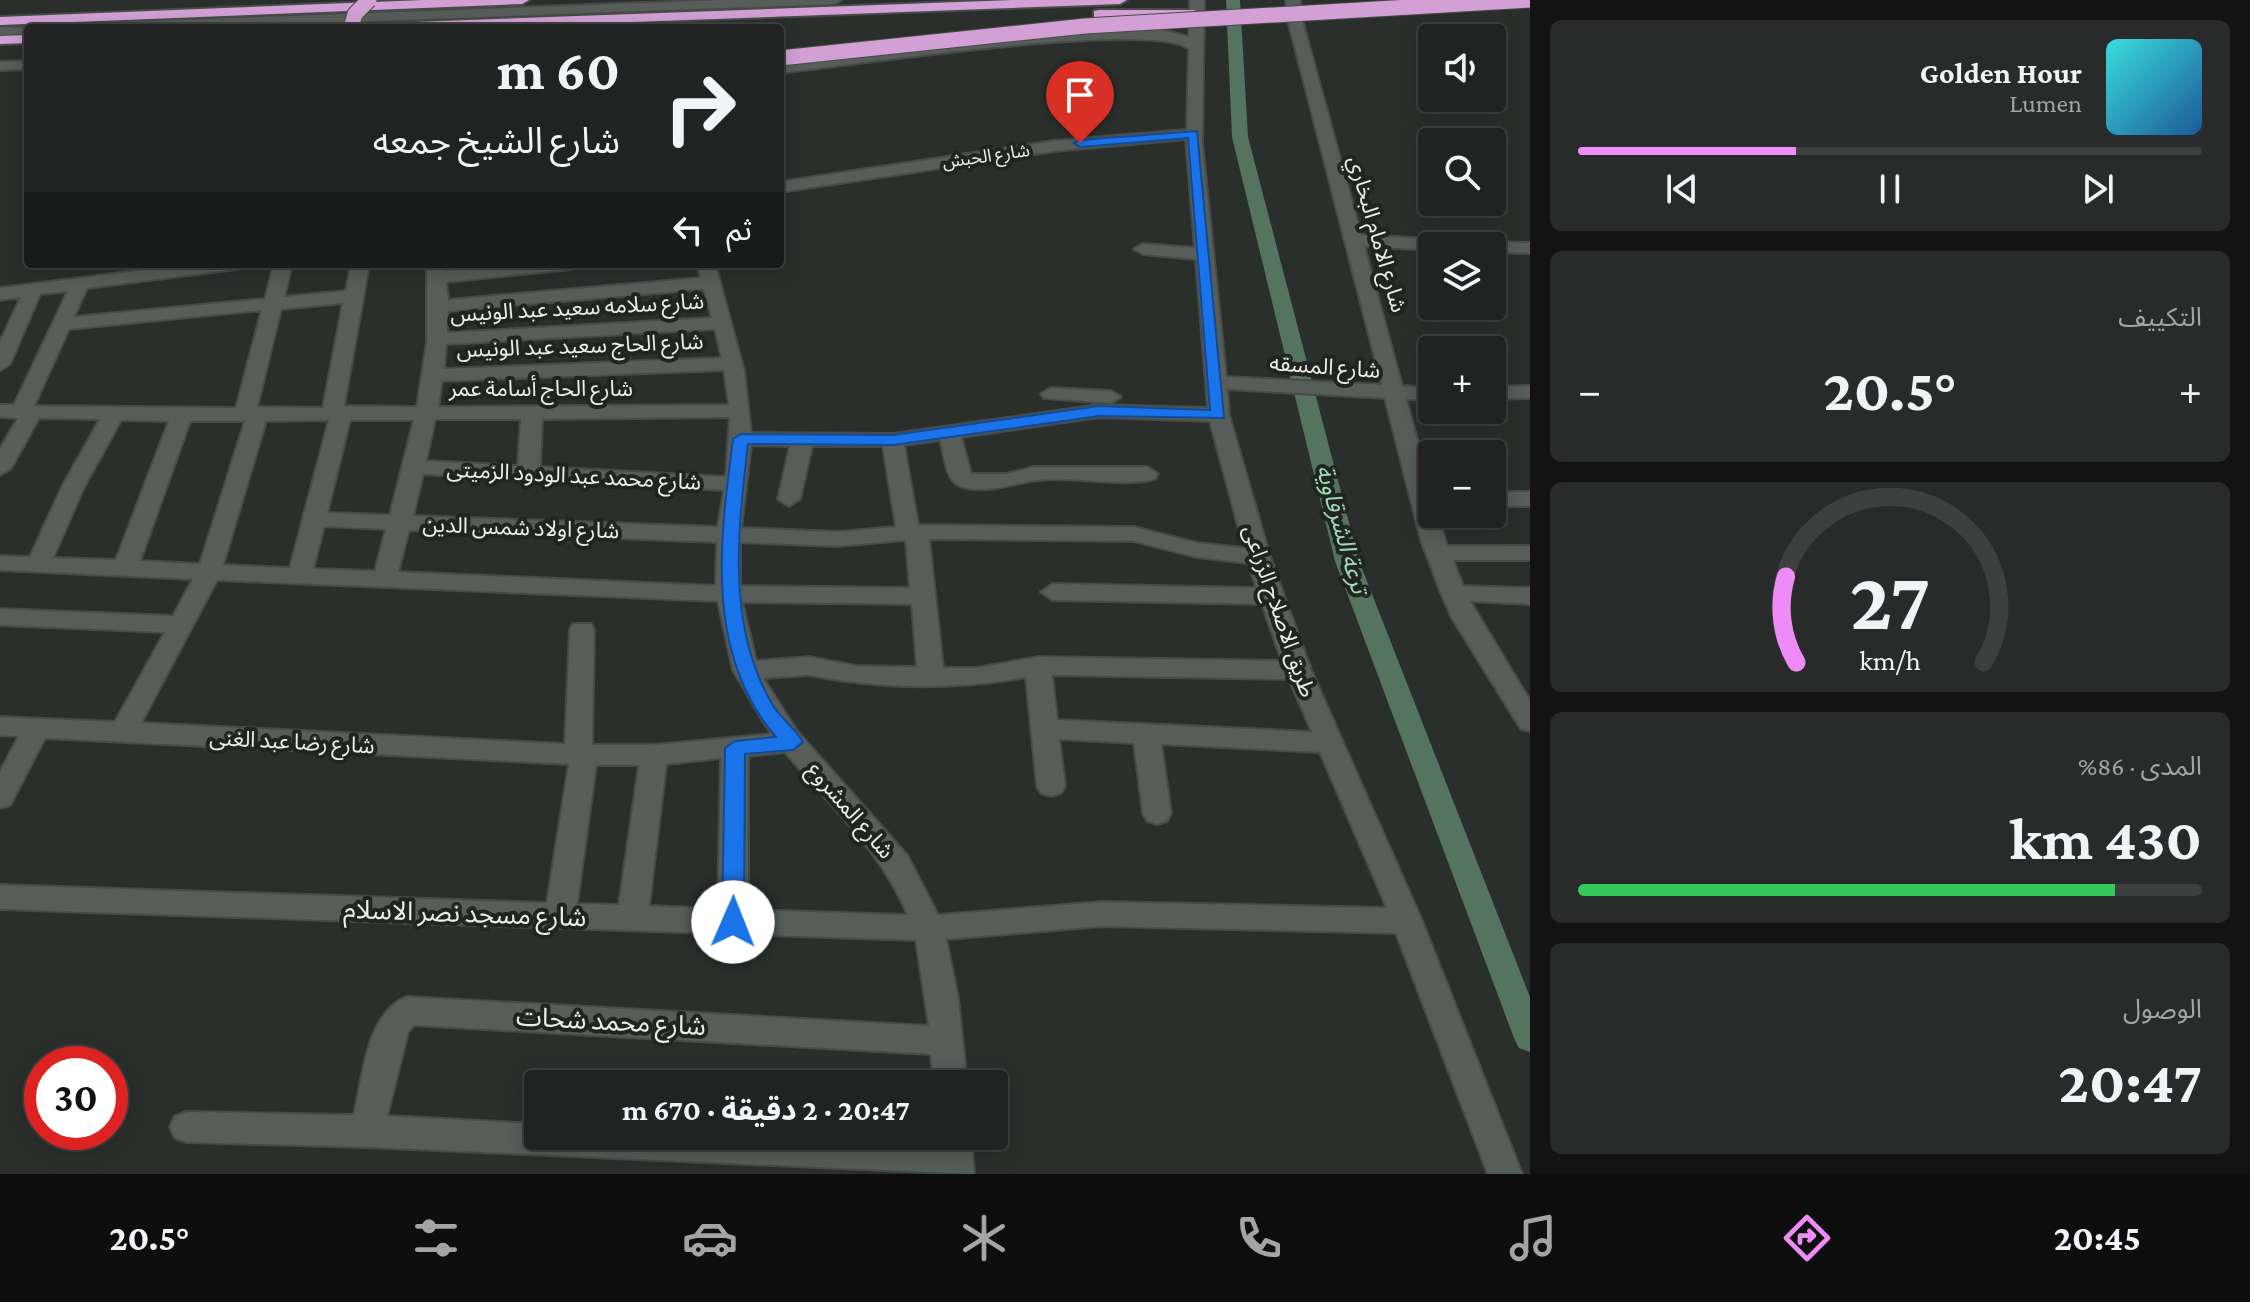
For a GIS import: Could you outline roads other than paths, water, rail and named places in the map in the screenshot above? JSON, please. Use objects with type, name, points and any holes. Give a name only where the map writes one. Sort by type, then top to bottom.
[{"type":"highway","points":[[352,24],[355,14],[369,0]]},
{"type":"highway","points":[[0,21],[522,0]]},
{"type":"highway","points":[[477,24],[1120,0]]},
{"type":"highway","points":[[1393,14],[1451,0]]},
{"type":"highway","points":[[784,58],[1085,26],[1530,0]]},
{"type":"highway","points":[[681,17],[826,22],[1196,7]]},
{"type":"highway","points":[[0,40],[24,39]]},
{"type":"street","points":[[182,24],[834,0]]},
{"type":"street","name":"طريق الاصلاح الزراعى","points":[[1196,7],[1198,49],[1193,134],[1217,400],[1258,557],[1298,670],[1407,921],[1505,1174]]},
{"type":"street","points":[[1294,10],[1393,14],[1530,7]]},
{"type":"street","name":"شارع الامام البخاري","points":[[1294,10],[1418,468]]},
{"type":"street","points":[[0,31],[24,30]]},
{"type":"street","points":[[784,69],[1102,33],[1162,34],[1188,41],[1198,49]]},
{"type":"street","points":[[0,66],[24,65]]},
{"type":"street","name":"شارع الحبش","points":[[784,186],[1054,146],[1193,134]]},
{"type":"street","points":[[1356,240],[1418,244]]},
{"type":"street","points":[[1506,247],[1530,248]]},
{"type":"street","points":[[1143,249],[1204,254]]},
{"type":"street","points":[[0,294],[205,268]]},
{"type":"street","points":[[123,732],[209,572],[252,414],[282,268]]},
{"type":"street","points":[[300,574],[337,412],[359,268]]},
{"type":"street","points":[[385,578],[425,412],[438,306],[437,271],[494,268]]},
{"type":"street","points":[[438,306],[709,274]]},
{"type":"street","name":"شارع المشروع","points":[[709,274],[732,364],[740,411],[741,439],[729,536],[730,594],[735,633],[746,670],[765,711],[898,865],[929,928],[941,983],[949,1070]]},
{"type":"street","points":[[0,468],[18,412],[80,284]]},
{"type":"street","points":[[0,364],[33,290]]},
{"type":"street","points":[[62,324],[354,296]]},
{"type":"street","name":"شارع سلامه سعيد عبد الونيس","points":[[435,339],[722,323]]},
{"type":"street","name":"شارع الحاج سعيد عبد الونيس","points":[[431,375],[583,367],[732,364]]},
{"type":"street","name":"شارع المسقه","points":[[1217,400],[1255,385],[1418,394]]},
{"type":"street","points":[[1506,393],[1530,392]]},
{"type":"street","points":[[1051,394],[1217,400]]},
{"type":"street","points":[[741,439],[893,440],[1099,411],[1217,400]]},
{"type":"street","name":"شارع الحاج أسامة عمر","points":[[18,412],[182,415],[740,411]]},
{"type":"street","points":[[529,473],[532,412]]},
{"type":"street","points":[[38,565],[73,487],[114,414]]},
{"type":"street","points":[[125,569],[182,415]]},
{"type":"street","points":[[949,433],[961,476],[965,480],[1006,481],[1034,474],[1147,474]]},
{"type":"street","points":[[893,440],[923,596],[931,675]]},
{"type":"street","points":[[789,499],[802,441]]},
{"type":"street","name":"شارع محمد عبد الودود الزميتى","points":[[412,467],[735,484]]},
{"type":"street","points":[[1506,499],[1530,499]]},
{"type":"street","name":"شارع اولاد شمس الدين","points":[[313,519],[837,539],[912,532],[1134,534],[1206,552],[1258,557]]},
{"type":"street","name":"شارع الامام البخاري","points":[[1433,528],[1438,553],[1464,618],[1530,722]]},
{"type":"street","points":[[1438,553],[1530,553]]},
{"type":"street","points":[[0,563],[730,594],[923,596]]},
{"type":"street","points":[[1053,592],[1271,596]]},
{"type":"street","points":[[1453,593],[1530,596]]},
{"type":"street","points":[[0,617],[180,624]]},
{"type":"street","points":[[560,916],[581,755],[582,630]]},
{"type":"street","points":[[746,670],[809,666],[856,675],[977,677],[1038,666],[1298,670]]},
{"type":"street","points":[[1038,666],[1051,786]]},
{"type":"street","points":[[1503,680],[1530,679]]},
{"type":"street","name":"شارع رضا عبد الغنى","points":[[0,726],[581,755],[654,755],[793,742]]},
{"type":"street","points":[[0,798],[37,728]]},
{"type":"street","points":[[1045,729],[1329,743]]},
{"type":"street","points":[[1146,734],[1157,813]]},
{"type":"street","points":[[733,922],[735,748]]},
{"type":"street","points":[[632,918],[654,755]]},
{"type":"street","name":"شارع مسجد نصر الاسلام","points":[[0,897],[929,928],[1102,914],[1407,921]]},
{"type":"street","name":"شارع محمد شحات","points":[[367,1131],[393,1025],[397,1017],[407,1011],[946,1041]]},
{"type":"street","points":[[187,1127],[367,1131],[956,1157]]},
{"type":"waterway","name":"ترعة الشرقاوية","points":[[1233,0],[1240,137],[1347,561],[1530,1038]]}]
